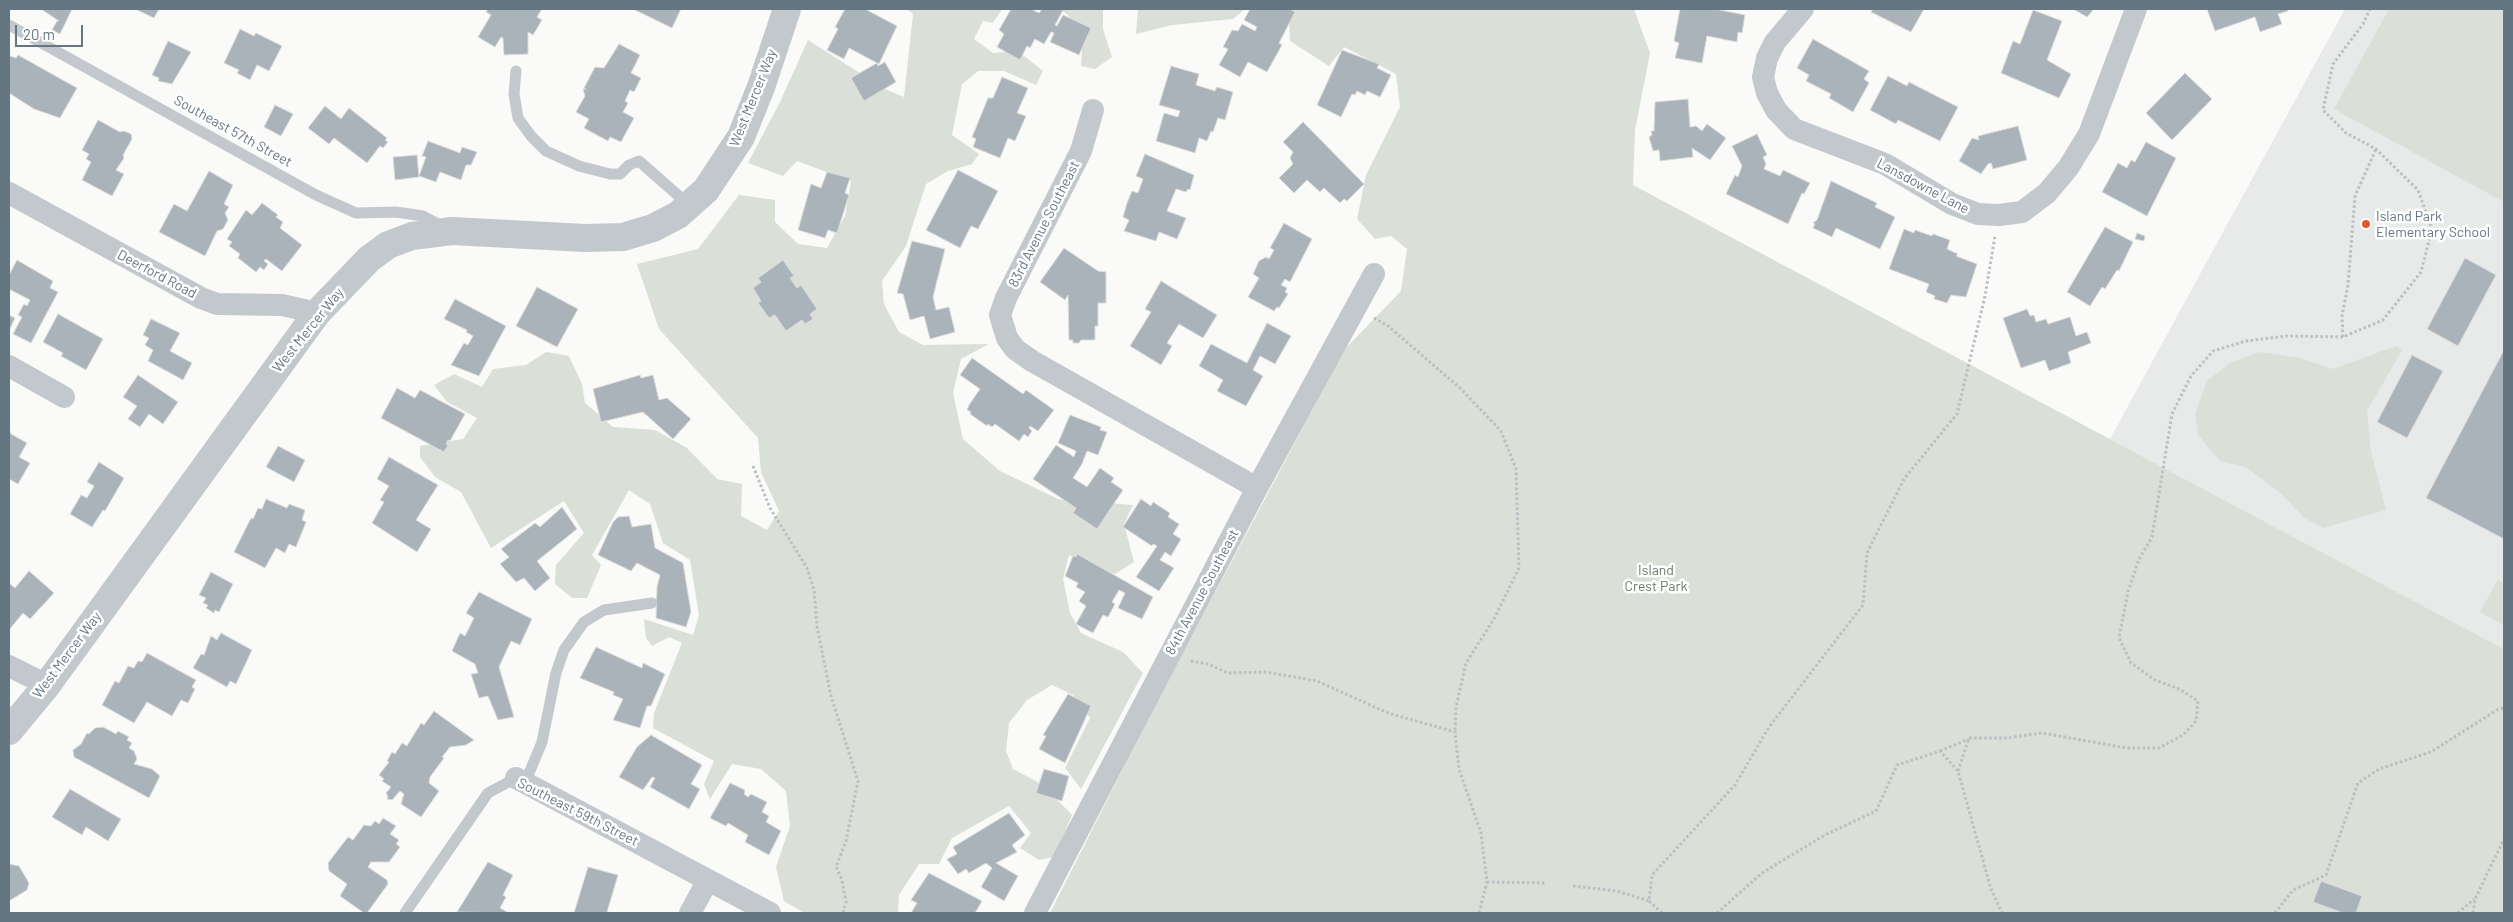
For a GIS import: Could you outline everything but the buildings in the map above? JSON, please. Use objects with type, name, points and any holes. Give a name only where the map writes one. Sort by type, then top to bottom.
[{"type":"street","name":"West Mercer Way","points":[[9,730],[47,685],[317,313],[369,259],[388,245],[412,236],[452,231],[585,238],[623,237],[654,228],[678,215],[706,190],[741,137],[761,87],[787,9]]},
{"type":"street","name":"Lansdowne Lane","points":[[1803,9],[1775,42],[1767,58],[1763,76],[1767,93],[1776,110],[1794,129],[1885,164],[1952,204],[1978,214],[1999,215],[2022,212],[2047,194],[2068,168],[2089,134],[2136,9]]},
{"type":"street","name":"83rd Avenue Southeast","points":[[1093,110],[1081,151],[1006,298],[1000,315],[1007,338],[1015,350],[1032,361],[1257,488]]},
{"type":"street","name":"Deerford Road","points":[[9,193],[201,298],[217,304],[282,306],[317,313]]},
{"type":"street","name":"84th Avenue Southeast","points":[[1035,913],[1257,488],[1374,274]]},
{"type":"street","points":[[9,366],[64,397]]},
{"type":"street","points":[[9,666],[47,685]]},
{"type":"street","name":"Southeast 59th Street","points":[[520,780],[770,913]]},
{"type":"street","points":[[690,913],[708,880]]},
{"type":"lane","name":"Southeast 57th Street","points":[[9,25],[340,206],[356,213],[396,212],[424,216],[452,231]]},
{"type":"lane","points":[[516,71],[514,94],[518,118],[531,136],[546,151],[579,166],[610,174],[620,174],[629,165],[639,161],[689,205]]},
{"type":"lane","points":[[520,780],[542,742],[556,673],[564,650],[584,622],[604,610],[626,605],[652,603]]},
{"type":"lane","name":"Southeast 59th Street","points":[[405,913],[488,793],[520,780]]},
{"type":"path","points":[[1717,913],[1762,873],[1825,835],[1876,811],[1897,764],[1940,751],[1970,738],[2006,738],[2042,733],[2128,748],[2159,748],[2183,735],[2196,721],[2198,701],[2179,689],[2156,680],[2130,663],[2119,638],[2128,592],[2139,559],[2152,537],[2172,414],[2192,376],[2213,351],[2246,341],[2287,336],[2343,337],[2382,320],[2398,303],[2421,272],[2432,228],[2418,190],[2376,149],[2346,133],[2323,110],[2332,64],[2363,24],[2370,9]]},
{"type":"path","points":[[2343,337],[2342,316],[2349,276],[2355,196],[2376,149]]},
{"type":"path","points":[[1649,901],[1652,875],[1734,785],[1770,728],[1813,669],[1850,626],[1855,614],[1864,606],[1867,553],[1904,479],[1957,414],[1985,296],[1999,215]]},
{"type":"path","points":[[1356,308],[1388,326],[1460,388],[1501,431],[1516,469],[1519,568],[1494,619],[1466,663],[1456,708],[1455,732],[1459,769],[1481,833],[1487,882],[1479,913]]},
{"type":"path","points":[[753,466],[770,508],[807,568],[814,590],[817,627],[831,696],[858,781],[846,841],[836,867],[842,880],[846,902],[843,913]]},
{"type":"path","points":[[1168,659],[1208,664],[1228,673],[1266,672],[1317,680],[1388,713],[1455,732]]},
{"type":"path","points":[[2275,913],[2293,890],[2326,875],[2358,783],[2379,769],[2431,752],[2497,710],[2504,708]]},
{"type":"path","points":[[1958,771],[1970,738]]},
{"type":"path","points":[[1940,751],[1958,771],[1991,889],[2002,913]]},
{"type":"path","points":[[2473,913],[2475,899],[2504,839]]},
{"type":"path","points":[[1487,882],[1545,883]]},
{"type":"path","points":[[1573,886],[1617,891],[1649,901],[1662,913]]},
{"type":"path","points":[[2458,913],[2475,899]]},
{"type":"shaded area","name":"Island Park Elementary School","points":[[2345,9],[2504,9],[2504,649],[2110,439]]},
{"type":"green space","points":[[907,9],[1002,9],[993,23],[983,21],[974,39],[993,53],[1018,51],[1043,71],[1036,85],[1004,71],[978,71],[962,84],[952,135],[979,154],[972,164],[948,171],[926,184],[906,246],[882,281],[884,304],[899,332],[923,345],[989,344],[961,359],[953,393],[963,439],[1000,471],[1058,499],[1133,505],[1124,524],[1134,562],[1115,574],[1095,570],[1069,555],[1063,579],[1070,613],[1081,633],[1123,652],[1143,673],[1081,789],[1065,768],[1090,718],[1073,695],[1052,685],[1027,700],[1009,723],[1006,751],[1013,769],[1043,785],[1072,815],[1054,857],[1039,860],[1020,848],[1031,833],[1009,806],[952,838],[939,864],[919,864],[899,895],[898,913],[804,913],[784,901],[776,867],[790,826],[786,791],[761,769],[732,764],[710,799],[704,784],[714,761],[653,728],[654,713],[682,643],[669,637],[652,646],[646,638],[644,619],[693,635],[699,615],[690,560],[663,543],[650,504],[629,490],[592,555],[601,565],[587,598],[572,598],[555,584],[556,565],[584,533],[564,501],[491,548],[461,492],[435,477],[420,457],[420,446],[463,439],[477,418],[447,402],[434,385],[454,374],[482,387],[493,369],[526,365],[546,352],[569,356],[582,384],[585,403],[613,427],[655,430],[687,448],[717,479],[742,484],[741,516],[767,530],[779,511],[761,472],[758,438],[659,329],[637,264],[698,249],[739,195],[775,200],[775,222],[798,244],[827,248],[845,216],[851,181],[797,161],[783,176],[748,163],[780,102],[808,40],[885,89],[904,97],[913,14]]},
{"type":"green space","points":[[1060,9],[1103,9],[1103,29],[1112,57],[1095,69],[1081,66],[1082,52],[1069,16]]},
{"type":"green space","points":[[1138,9],[1245,9],[1233,19],[1172,25],[1136,34]]},
{"type":"green space","name":"Island Crest Park","points":[[1274,9],[1634,9],[1650,53],[1635,130],[1633,185],[2504,649],[2504,913],[1050,913],[1147,721],[1344,350],[1401,291],[1407,249],[1391,236],[1375,239],[1357,219],[1366,175],[1400,107],[1396,74],[1344,47],[1329,66],[1290,41],[1289,18]]},
{"type":"green space","points":[[2389,9],[2504,9],[2504,202],[2334,109]]},
{"type":"green space","points":[[2396,346],[2402,350],[2367,411],[2371,452],[2386,510],[2323,528],[2304,518],[2282,494],[2246,467],[2220,461],[2198,435],[2195,414],[2207,381],[2230,363],[2259,352],[2300,358],[2333,369]]},
{"type":"green space","points":[[2498,579],[2504,583],[2504,625],[2480,612]]},
{"type":"place","name":"Island Park Elementary School","points":[[2366,224]]}]
